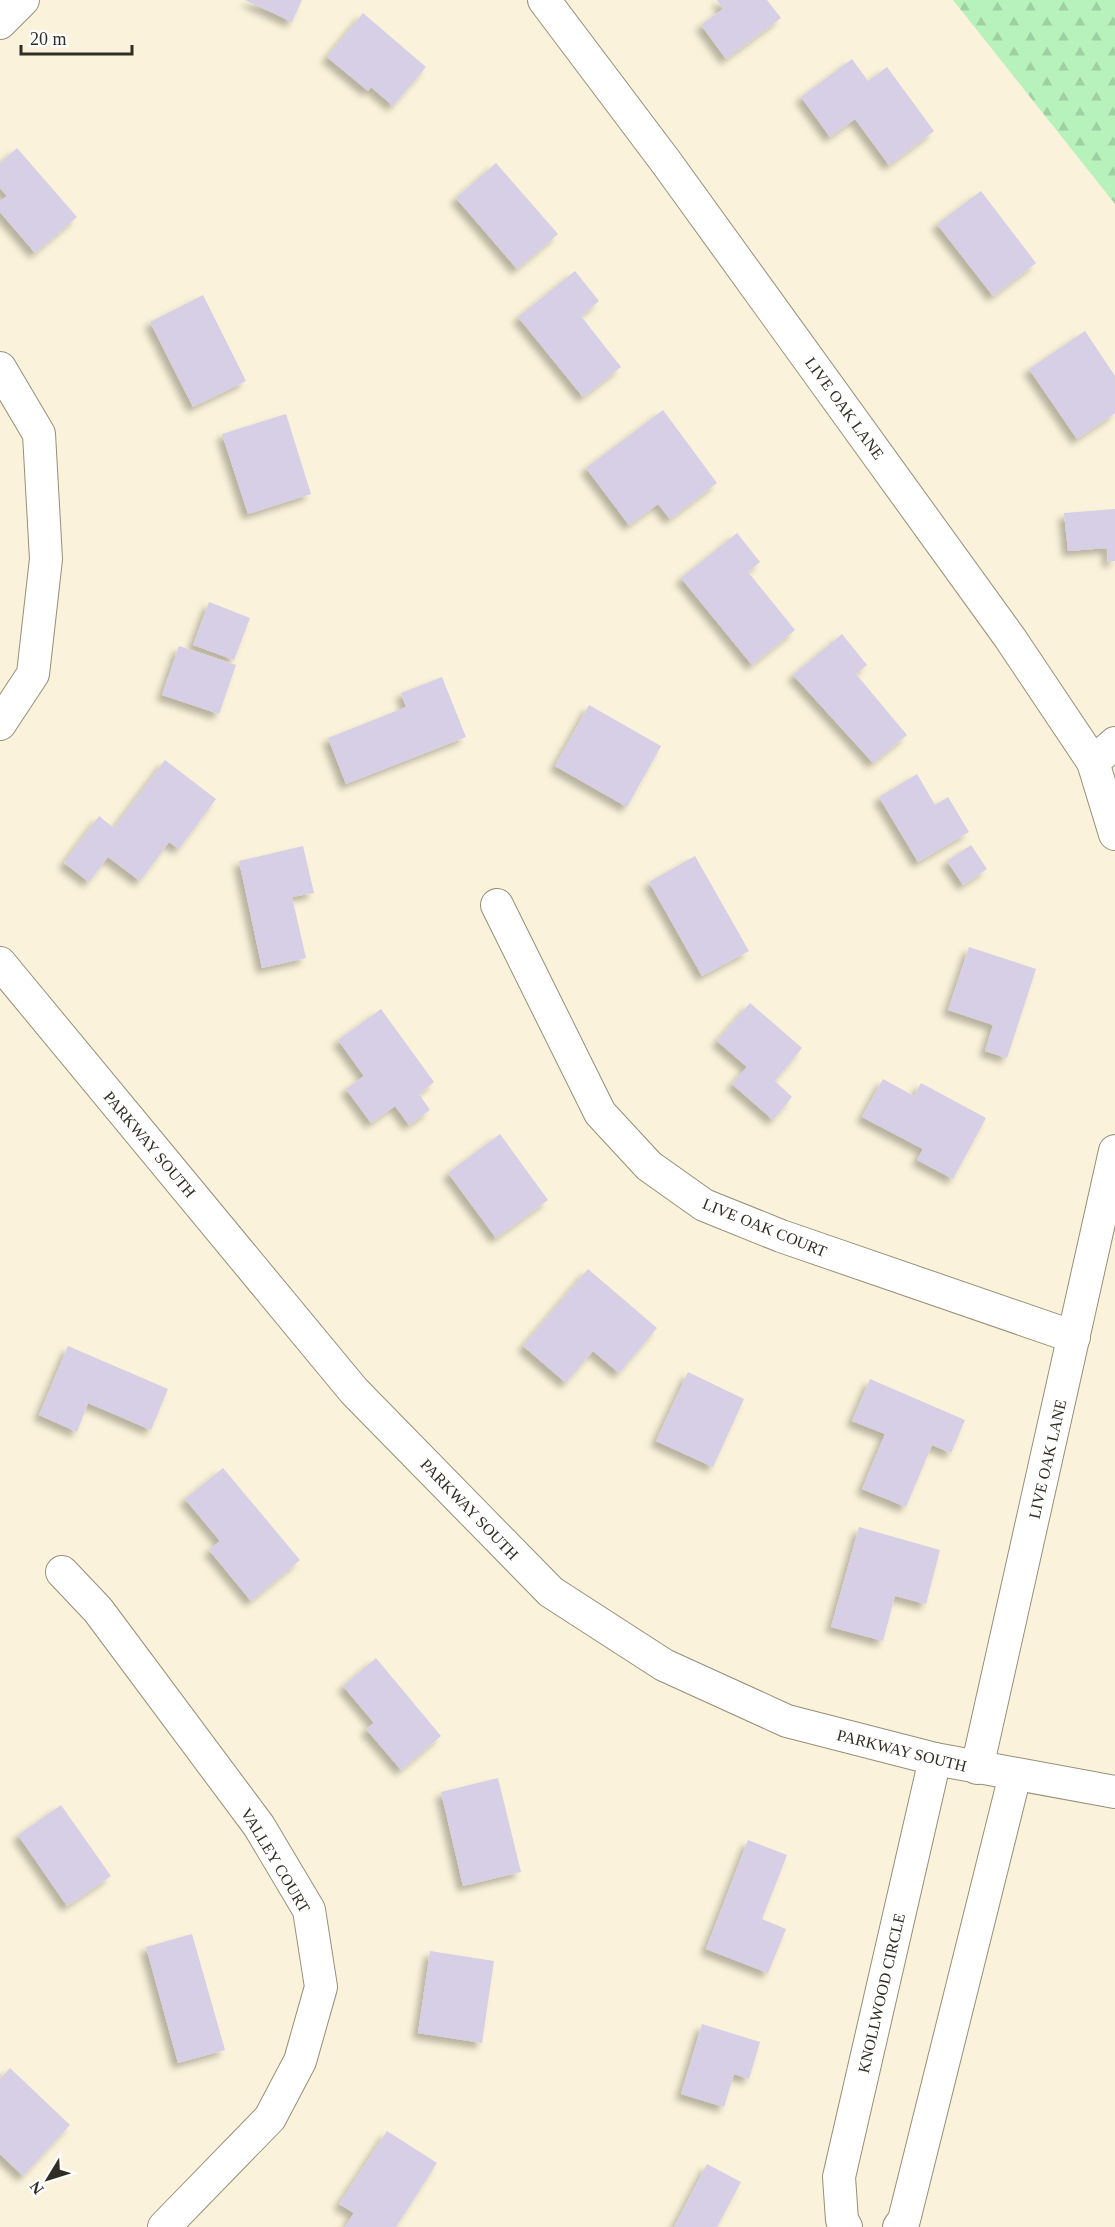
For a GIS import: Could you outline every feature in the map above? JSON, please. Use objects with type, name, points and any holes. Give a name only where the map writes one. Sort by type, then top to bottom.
[{"type":"street","points":[[0,23],[22,0]]},
{"type":"street","name":"LIVE OAK LANE","points":[[544,0],[666,162],[1010,638],[1104,753],[1115,834]]},
{"type":"street","points":[[0,368],[39,434],[46,559],[33,674],[0,724]]},
{"type":"street","name":"LIVE OAK COURT","points":[[497,904],[600,1113],[649,1166],[704,1205],[781,1236],[1074,1337]]},
{"type":"street","name":"PARKWAY SOUTH","points":[[0,963],[354,1390],[551,1592],[664,1665],[787,1721],[977,1768],[1115,1792]]},
{"type":"street","name":"LIVE OAK LANE","points":[[977,1768],[1115,1151]]},
{"type":"street","name":"VALLEY COURT","points":[[62,1572],[98,1610],[259,1826],[309,1911],[321,1987],[300,2061],[270,2118],[164,2227]]},
{"type":"street","name":"KNOLLWOOD CIRCLE","points":[[846,2227],[842,2220],[839,2177],[936,1759]]},
{"type":"street","points":[[899,2227],[904,2220],[1015,1775]]},
{"type":"green space","points":[[953,0],[1115,0],[1115,204]]},
{"type":"building","points":[[245,0],[302,0],[292,22]]},
{"type":"building","points":[[717,0],[767,0],[781,18],[726,59],[701,25],[723,9]]},
{"type":"building","points":[[363,13],[426,67],[393,106],[371,87],[368,91],[327,57]]},
{"type":"building","points":[[852,59],[868,81],[887,67],[934,131],[889,165],[855,119],[830,137],[801,97]]},
{"type":"building","points":[[17,148],[77,217],[35,253],[0,212],[0,201],[7,196],[0,188],[0,163]]},
{"type":"building","points":[[496,163],[558,234],[517,269],[456,198]]},
{"type":"building","points":[[981,191],[1036,263],[993,296],[937,224]]},
{"type":"building","points":[[575,271],[599,301],[581,316],[621,367],[583,397],[518,317]]},
{"type":"building","points":[[203,295],[246,381],[193,407],[150,322]]},
{"type":"building","points":[[1085,331],[1115,376],[1115,413],[1077,439],[1029,369]]},
{"type":"building","points":[[663,410],[717,483],[670,519],[658,504],[629,525],[586,468]]},
{"type":"building","points":[[286,414],[311,494],[248,514],[222,434]]},
{"type":"building","points":[[1115,509],[1115,561],[1108,562],[1107,548],[1068,551],[1064,513]]},
{"type":"building","points":[[737,533],[760,562],[748,572],[795,630],[752,665],[681,578]]},
{"type":"building","points":[[209,602],[250,618],[234,660],[193,645]]},
{"type":"building","points":[[842,634],[867,665],[856,674],[907,735],[873,763],[793,675]]},
{"type":"building","points":[[179,646],[236,665],[219,714],[162,695]]},
{"type":"building","points":[[442,677],[466,737],[346,784],[328,738],[406,707],[401,693]]},
{"type":"building","points":[[589,705],[661,746],[627,807],[555,766]]},
{"type":"building","points":[[165,760],[216,799],[179,849],[169,842],[140,881],[108,857],[89,882],[64,863],[99,816],[114,828]]},
{"type":"building","points":[[917,774],[935,805],[948,797],[969,832],[918,862],[879,797]]},
{"type":"building","points":[[971,845],[987,869],[963,885],[947,861]]},
{"type":"building","points":[[303,846],[314,893],[292,897],[306,958],[262,968],[239,861]]},
{"type":"building","points":[[695,856],[749,951],[702,976],[649,882]]},
{"type":"building","points":[[969,947],[1036,969],[1007,1058],[985,1051],[993,1025],[948,1010]]},
{"type":"building","points":[[750,1003],[802,1048],[775,1081],[792,1097],[773,1120],[732,1084],[747,1067],[717,1041]]},
{"type":"building","points":[[381,1009],[434,1082],[419,1094],[430,1110],[409,1125],[395,1106],[371,1123],[346,1089],[364,1076],[338,1040]]},
{"type":"building","points":[[883,1079],[914,1096],[921,1083],[986,1118],[953,1179],[917,1160],[923,1149],[862,1117]]},
{"type":"building","points":[[500,1134],[548,1200],[496,1238],[448,1173]]},
{"type":"building","points":[[588,1269],[657,1328],[619,1373],[593,1351],[566,1383],[523,1346]]},
{"type":"building","points":[[68,1346],[168,1389],[151,1430],[88,1403],[77,1432],[39,1415]]},
{"type":"building","points":[[688,1372],[744,1399],[713,1467],[656,1441]]},
{"type":"building","points":[[870,1379],[965,1420],[951,1453],[932,1445],[906,1507],[862,1489],[885,1434],[852,1421]]},
{"type":"building","points":[[223,1468],[300,1560],[251,1601],[209,1550],[220,1541],[185,1499]]},
{"type":"building","points":[[859,1527],[940,1550],[926,1604],[895,1596],[883,1641],[831,1627]]},
{"type":"building","points":[[376,1658],[441,1736],[401,1770],[366,1729],[374,1723],[343,1686]]},
{"type":"building","points":[[498,1778],[521,1872],[463,1886],[441,1792]]},
{"type":"building","points":[[61,1805],[111,1876],[67,1906],[18,1835]]},
{"type":"building","points":[[748,1840],[787,1855],[762,1919],[786,1929],[768,1973],[706,1949]]},
{"type":"building","points":[[192,1934],[225,2050],[178,2063],[146,1947]]},
{"type":"building","points":[[430,1951],[494,1961],[482,2043],[418,2033]]},
{"type":"building","points":[[702,2024],[760,2042],[749,2079],[734,2074],[724,2107],[681,2094]]},
{"type":"building","points":[[10,2068],[70,2125],[23,2176],[0,2154],[0,2079]]},
{"type":"building","points":[[387,2131],[437,2163],[396,2227],[345,2227],[354,2213],[339,2204]]},
{"type":"building","points":[[707,2164],[741,2182],[717,2227],[674,2227]]}]
